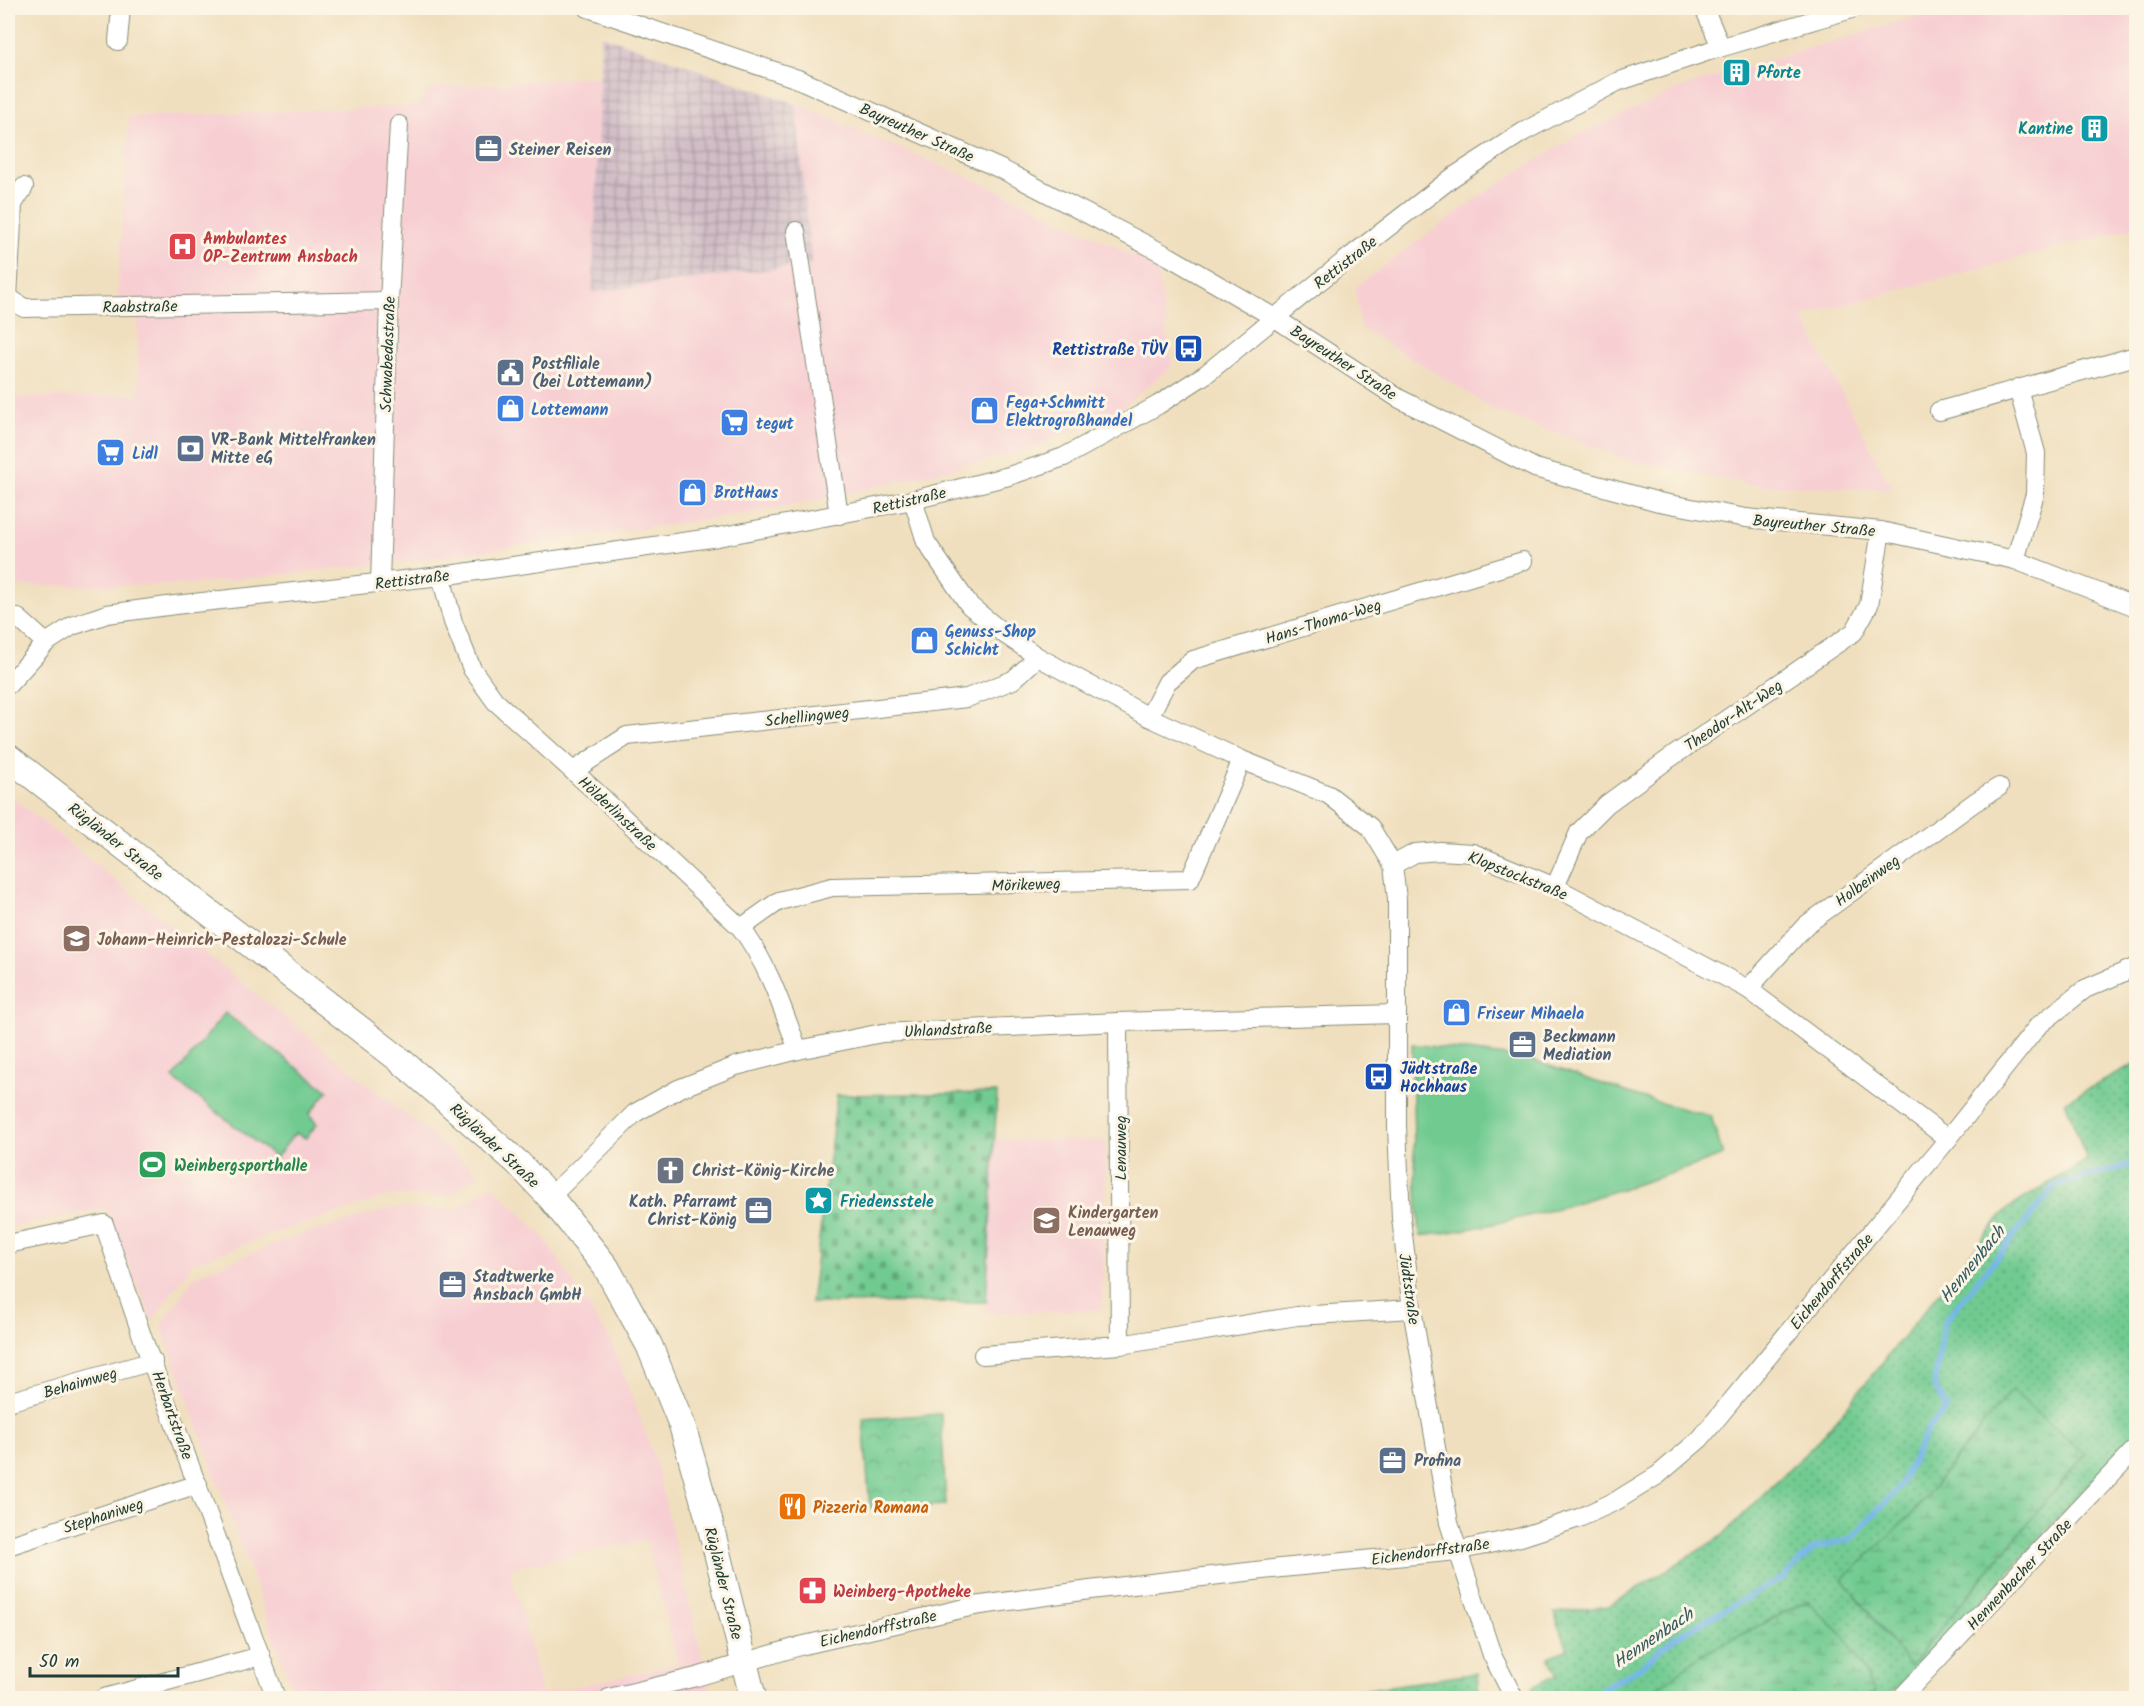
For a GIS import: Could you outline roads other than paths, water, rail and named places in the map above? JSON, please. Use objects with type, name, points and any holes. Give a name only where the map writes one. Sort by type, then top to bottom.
[{"type":"main road","name":"Rügländer Straße","points":[[8,757],[400,1060],[518,1163],[550,1197],[606,1267],[649,1345],[682,1425],[708,1516],[753,1698]]},
{"type":"street","points":[[118,41],[121,8]]},
{"type":"street","name":"Bayreuther Straße","points":[[588,8],[798,79],[1004,170],[1170,257],[1275,318],[1398,398],[1535,468],[1659,502],[1746,518],[1881,531],[2014,560],[2136,607]]},
{"type":"street","points":[[1704,8],[1721,47]]},
{"type":"street","name":"Rettistraße","points":[[8,685],[46,643],[72,626],[108,614],[441,576],[718,537],[913,500],[1009,476],[1064,457],[1158,405],[1206,374],[1342,263],[1454,177],[1522,132],[1617,82],[1721,47],[1855,8]]},
{"type":"street","name":"Schwabedastraße","points":[[380,583],[389,302],[399,125]]},
{"type":"street","name":"Raabstraße","points":[[24,187],[13,204],[8,297],[24,308],[389,302]]},
{"type":"street","points":[[796,231],[839,515]]},
{"type":"street","points":[[1939,411],[2136,356]]},
{"type":"street","points":[[2014,560],[2035,494],[2036,453],[2018,388]]},
{"type":"street","points":[[913,500],[926,542],[969,605],[1004,633],[1038,657],[1149,717],[1242,760],[1329,795],[1370,826],[1393,865]]},
{"type":"street","name":"Theodor-Alt-Weg","points":[[1555,887],[1579,832],[1607,804],[1854,632],[1869,605],[1881,531]]},
{"type":"street","name":"Hans-Thoma-Weg","points":[[1149,717],[1167,682],[1193,660],[1523,561]]},
{"type":"street","name":"Hölderlinstraße","points":[[441,576],[453,622],[472,669],[495,701],[741,928],[756,948],[775,988],[798,1050]]},
{"type":"street","points":[[8,619],[18,618],[46,643]]},
{"type":"street","name":"Schellingweg","points":[[573,771],[627,736],[967,698],[1013,680],[1038,657]]},
{"type":"street","name":"Mörikeweg","points":[[741,928],[779,901],[832,887],[1190,879],[1242,760]]},
{"type":"street","name":"Holbeinweg","points":[[1748,989],[1806,925],[1999,787]]},
{"type":"street","name":"Klopstockstraße","points":[[1393,865],[1415,852],[1440,850],[1473,854],[1555,887],[1748,989],[1948,1138]]},
{"type":"street","name":"Jüdtstraße","points":[[1393,865],[1397,899],[1397,1116],[1401,1218],[1412,1309],[1449,1523],[1492,1655],[1514,1698]]},
{"type":"street","name":"Eichendorffstraße","points":[[609,1698],[696,1677],[821,1641],[974,1606],[1269,1569],[1457,1551],[1521,1537],[1579,1518],[1616,1501],[1658,1475],[1700,1439],[2038,1026],[2085,989],[2136,967]]},
{"type":"street","name":"Uhlandstraße","points":[[550,1197],[635,1113],[678,1089],[736,1066],[798,1050],[882,1033],[1118,1022],[1396,1014]]},
{"type":"street","name":"Lenauweg","points":[[1118,1022],[1120,1345]]},
{"type":"street","name":"Herbartstraße","points":[[8,1244],[104,1224],[276,1698]]},
{"type":"street","points":[[983,1355],[1120,1345],[1298,1316],[1412,1309]]},
{"type":"street","name":"Behaimweg","points":[[8,1402],[153,1361]]},
{"type":"street","name":"Hennenbacher Straße","points":[[1901,1698],[2136,1448]]},
{"type":"street","name":"Stephaniweg","points":[[8,1546],[198,1484]]},
{"type":"street","points":[[104,1698],[261,1656]]},
{"type":"waterway","name":"Hennenbach","points":[[1586,1698],[1638,1669],[1674,1638],[1784,1577],[1813,1549],[1851,1539],[1898,1489],[1928,1429],[1947,1408],[1934,1386],[1944,1322],[2055,1186],[2136,1163]]},
{"type":"place","name":"Pforte","points":[[1736,72]]},
{"type":"place","name":"Kantine","points":[[2094,128]]},
{"type":"place","name":"Steiner Reisen","points":[[488,149]]},
{"type":"place","name":"Ambulantes OP-Zentrum Ansbach","points":[[182,247]]},
{"type":"place","name":"Rettistraße TÜV","points":[[1188,349]]},
{"type":"place","name":"Postfiliale (bei Lottemann)","points":[[511,372]]},
{"type":"place","name":"Lottemann","points":[[510,409]]},
{"type":"place","name":"Fega+Schmitt Elektrogroßhandel","points":[[985,411]]},
{"type":"place","name":"tegut","points":[[735,423]]},
{"type":"place","name":"VR-Bank Mittelfranken Mitte eG","points":[[190,448]]},
{"type":"place","name":"Lidl","points":[[111,453]]},
{"type":"place","name":"BrotHaus","points":[[693,492]]},
{"type":"place","name":"Genuss-Shop Schicht","points":[[924,640]]},
{"type":"place","name":"Johann-Heinrich-Pestalozzi-Schule","points":[[76,939]]},
{"type":"place","name":"Friseur Mihaela","points":[[1456,1013]]},
{"type":"place","name":"Beckmann Mediation","points":[[1522,1045]]},
{"type":"place","name":"Jüdtstraße Hochhaus","points":[[1379,1077]]},
{"type":"place","name":"Weinbergsporthalle","points":[[153,1165]]},
{"type":"place","name":"Christ-König-Kirche","points":[[671,1170]]},
{"type":"place","name":"Friedensstele","points":[[819,1201]]},
{"type":"place","name":"Kath. Pfarramt Christ-König","points":[[758,1210]]},
{"type":"place","name":"Kindergarten Lenauweg","points":[[1047,1221]]},
{"type":"place","name":"Stadtwerke Ansbach GmbH","points":[[452,1285]]},
{"type":"place","name":"Profina","points":[[1393,1460]]},
{"type":"place","name":"Pizzeria Romana","points":[[792,1507]]},
{"type":"place","name":"Weinberg-Apotheke","points":[[812,1591]]}]
